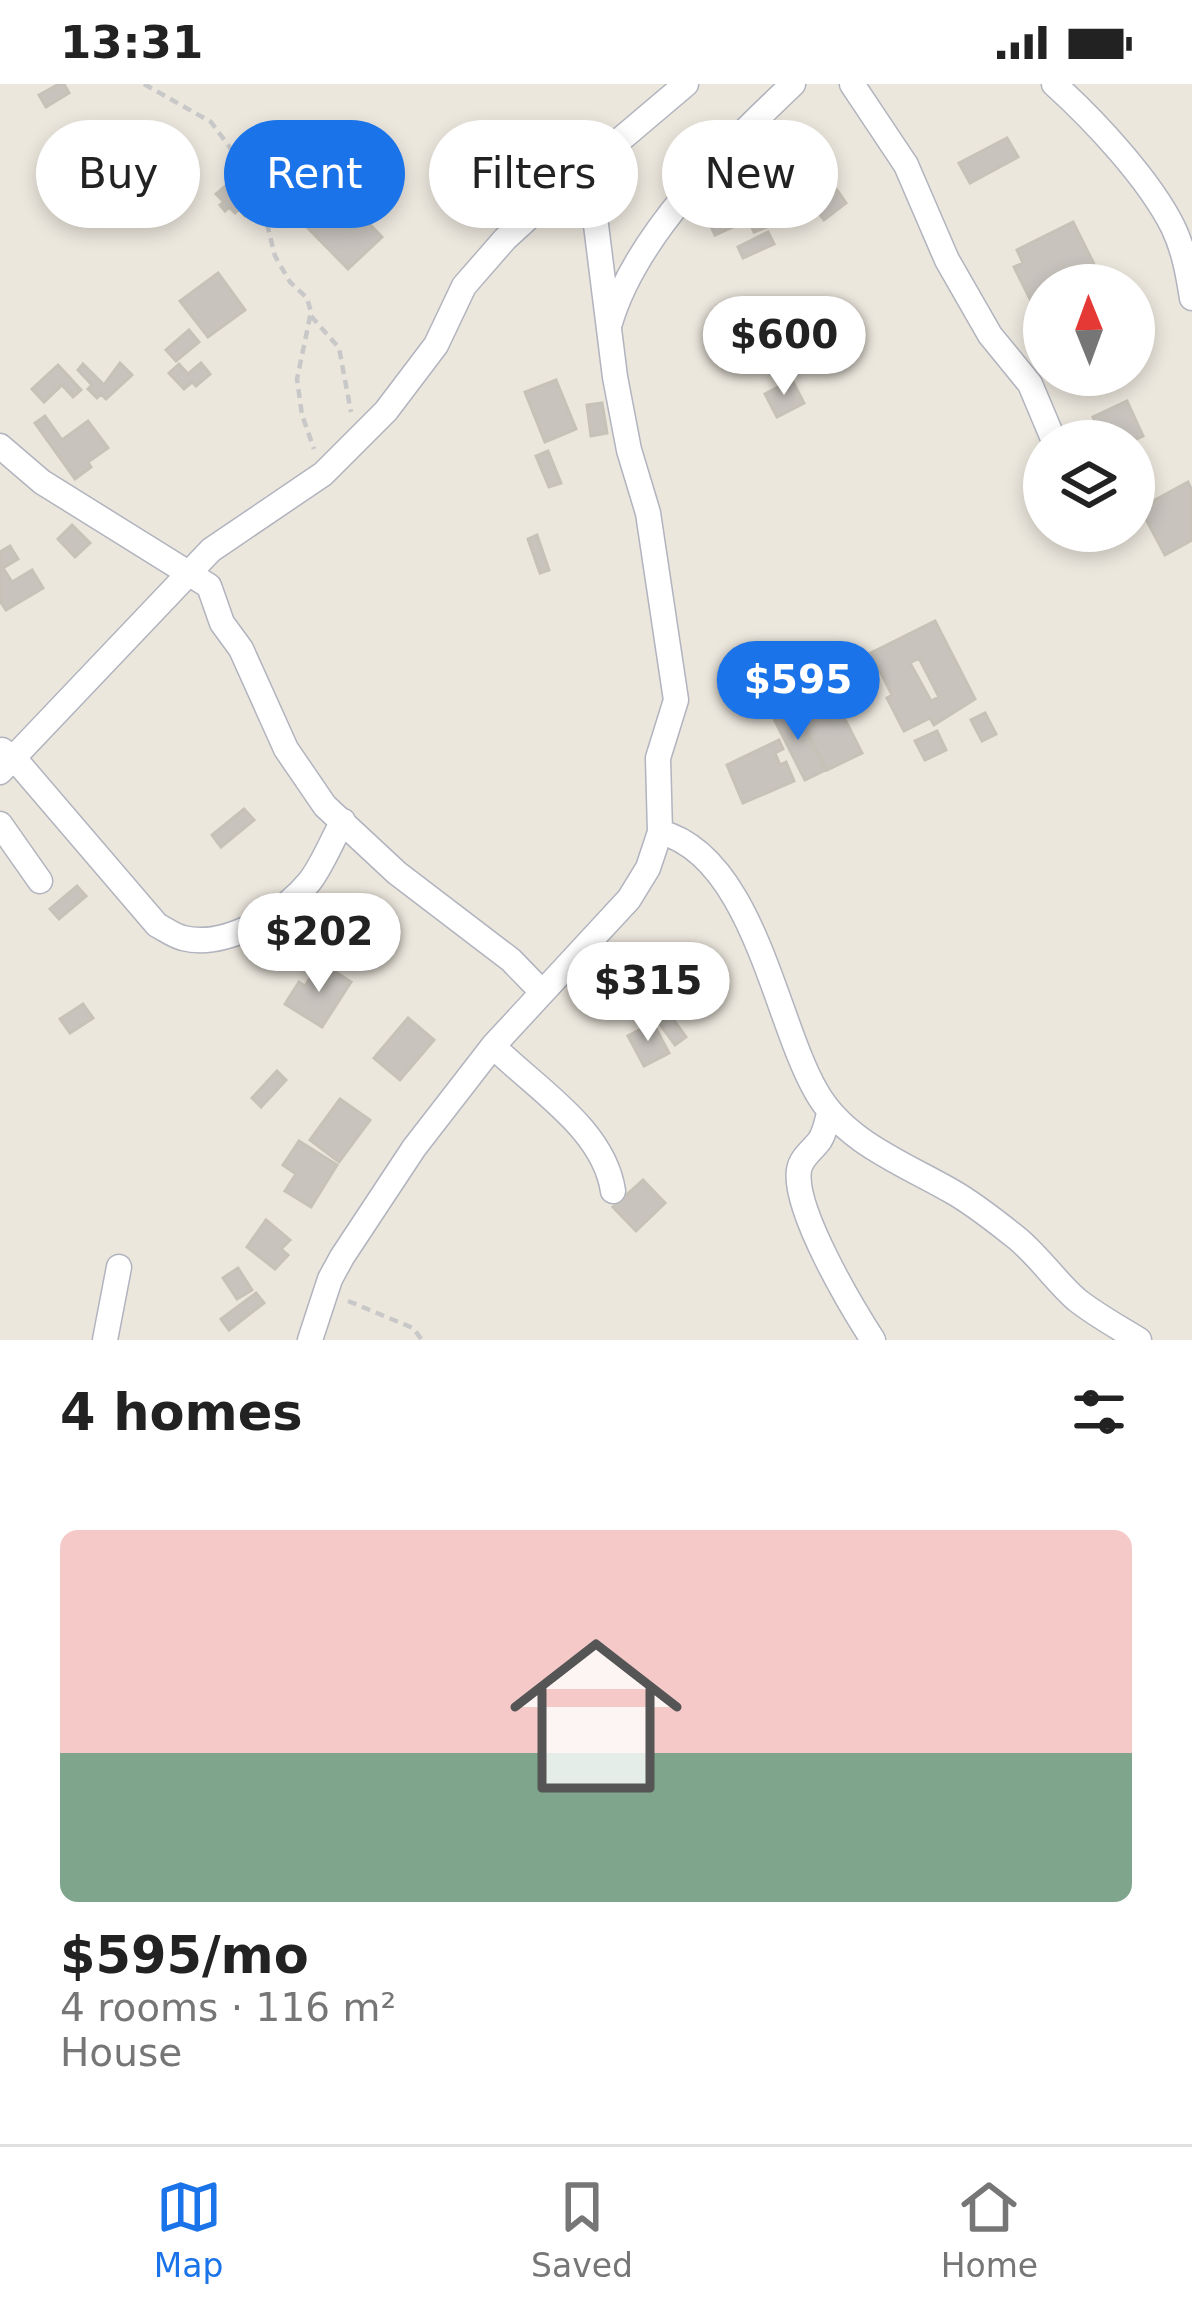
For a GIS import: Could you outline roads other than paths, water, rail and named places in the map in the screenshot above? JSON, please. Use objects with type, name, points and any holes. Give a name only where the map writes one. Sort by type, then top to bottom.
[{"type":"street","points":[[638,125],[686,84]]},
{"type":"street","points":[[608,332],[620,290],[634,265],[719,159],[793,84]]},
{"type":"street","points":[[852,84],[906,165],[946,260],[990,335],[1030,384],[1045,420]]},
{"type":"street","points":[[1054,84],[1183,230],[1192,298]]},
{"type":"street","points":[[343,821],[311,879],[287,902],[234,934],[206,940],[181,938],[157,925],[4,760],[211,550],[323,474],[386,411],[436,345],[464,286],[517,228]]},
{"type":"street","points":[[310,1340],[342,1257],[414,1148],[494,1046],[629,899],[648,868],[660,832],[658,758],[676,700],[648,513],[629,450],[608,332],[596,228]]},
{"type":"street","points":[[0,446],[42,482],[209,586],[222,623],[242,649],[286,749],[325,806],[397,874],[512,960],[542,992]]},
{"type":"street","points":[[0,824],[40,881]]},
{"type":"street","points":[[660,832],[674,836],[701,858],[742,911],[768,965],[805,1070],[829,1113],[848,1131],[1019,1239],[1078,1300],[1138,1340]]},
{"type":"street","points":[[494,1046],[590,1139],[604,1161],[613,1191]]},
{"type":"street","points":[[829,1113],[819,1141],[801,1163],[799,1182],[809,1218],[836,1277],[873,1340]]},
{"type":"street","points":[[105,1340],[119,1267]]}]
